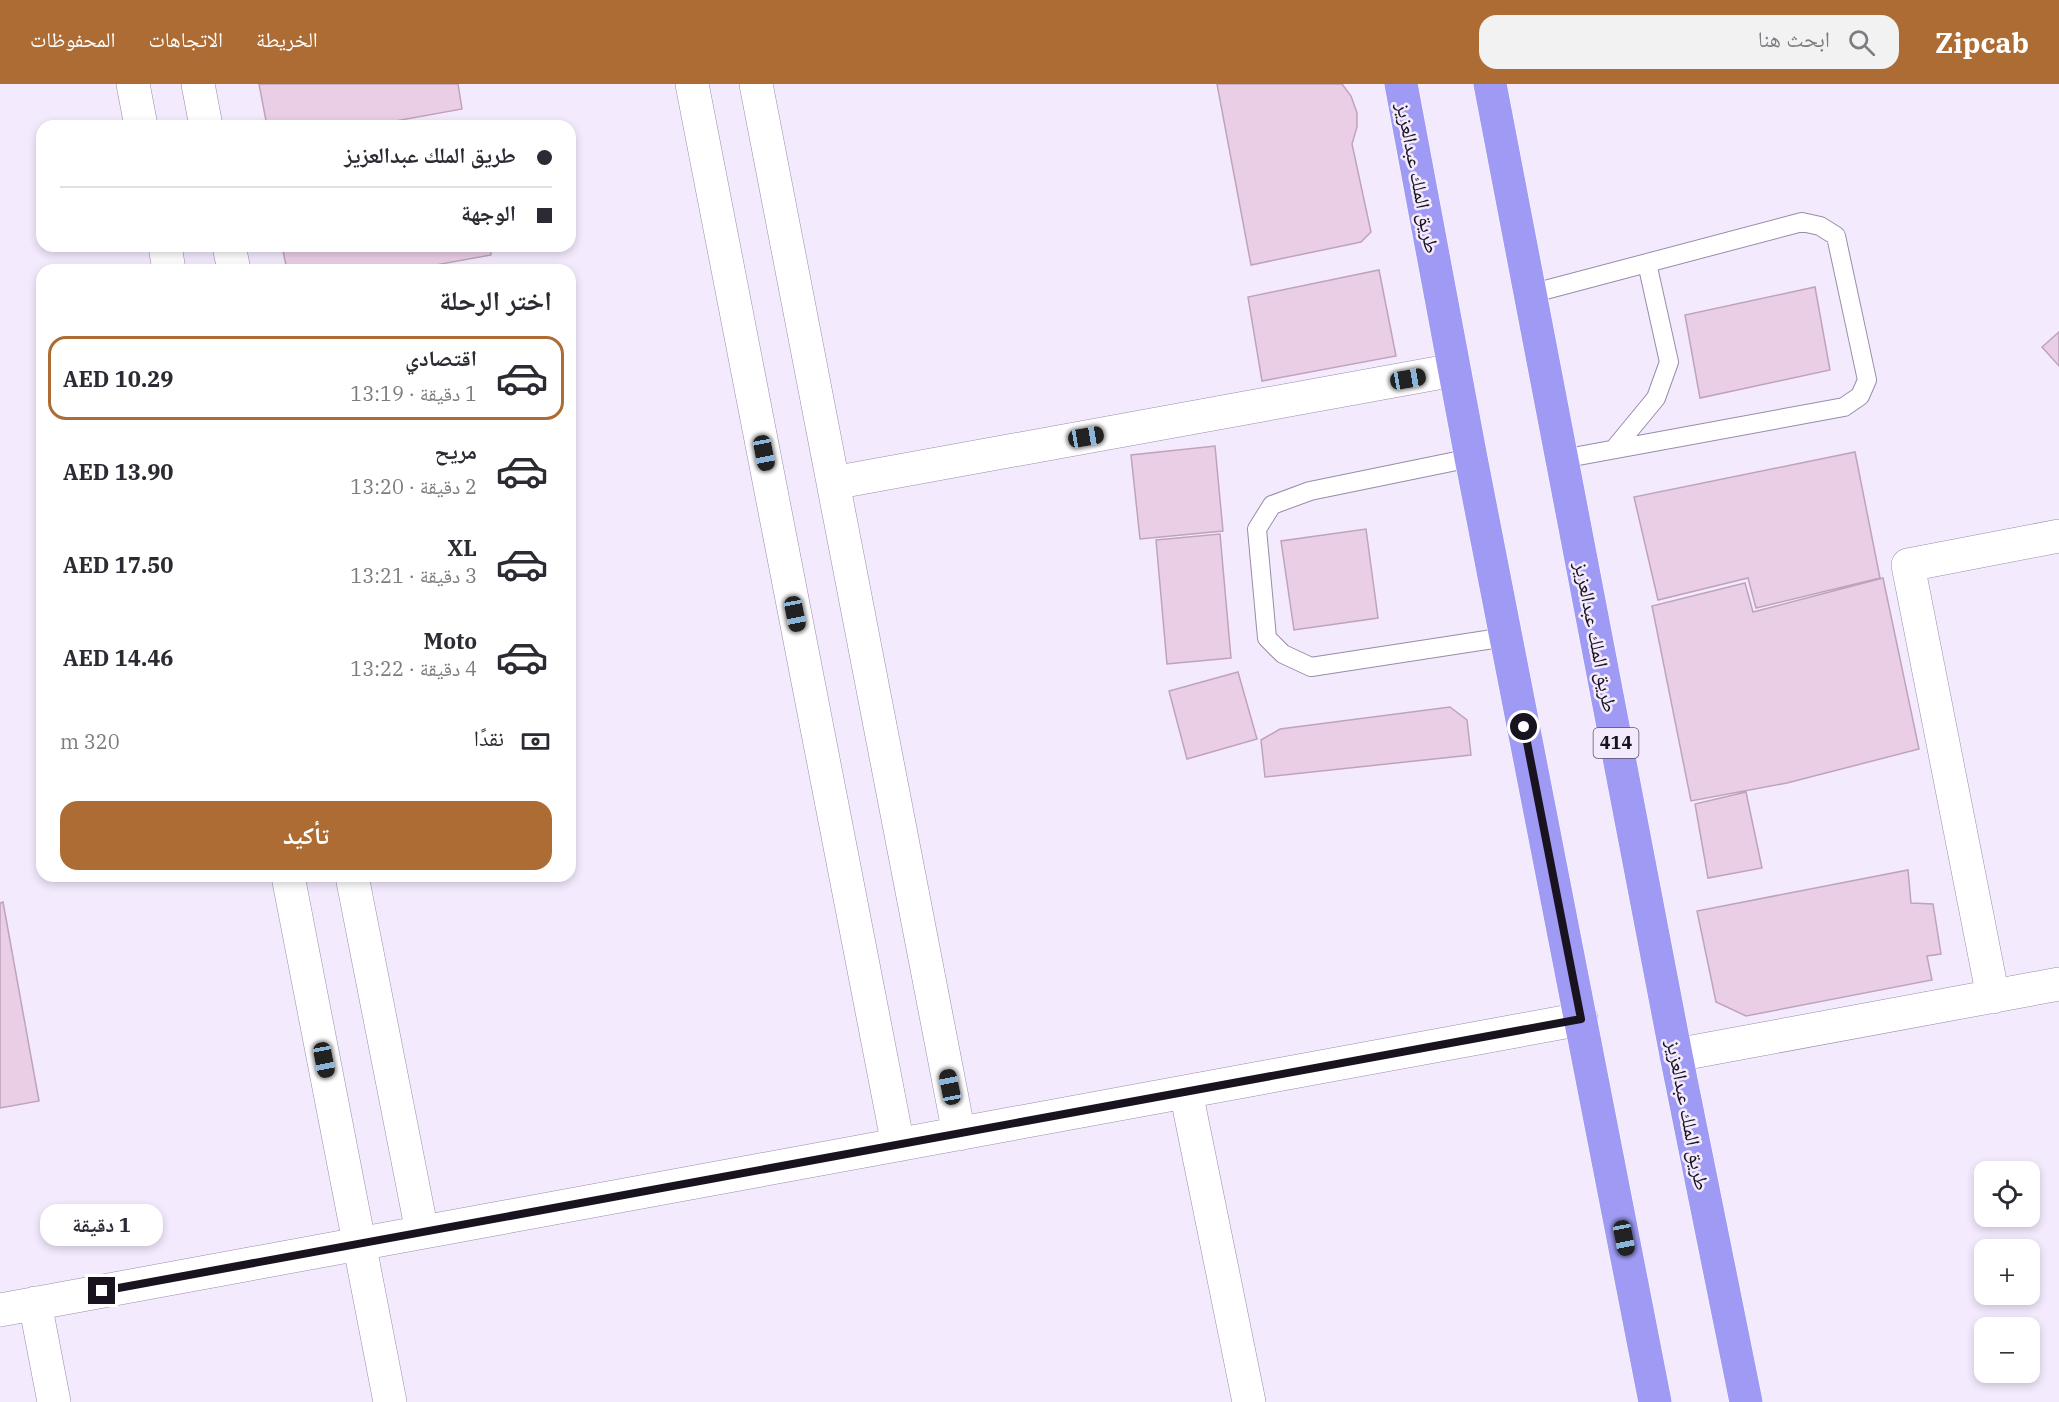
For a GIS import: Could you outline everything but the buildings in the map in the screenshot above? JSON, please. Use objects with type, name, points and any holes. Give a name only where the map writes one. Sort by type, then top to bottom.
[{"type":"highway","name":"طريق الملك عبدالعزيز","points":[[1401,84],[1454,370],[1655,1402]]},
{"type":"highway","name":"طريق الملك عبدالعزيز","points":[[1490,84],[1676,1055],[1746,1402]]},
{"type":"street","points":[[133,84],[140,120]]},
{"type":"street","points":[[198,84],[205,120]]},
{"type":"street","points":[[692,84],[898,1145]]},
{"type":"street","points":[[756,84],[959,1134]]},
{"type":"street","points":[[833,483],[1454,370]]},
{"type":"street","points":[[1993,997],[1908,565],[2059,536]]},
{"type":"street","points":[[289,882],[390,1402]]},
{"type":"street","points":[[353,882],[422,1232]]},
{"type":"street","points":[[1676,1055],[2059,984]]},
{"type":"street","points":[[0,1310],[1581,1019]]},
{"type":"street","points":[[1186,1092],[1249,1402]]},
{"type":"street","points":[[35,1303],[54,1402]]},
{"type":"lane","points":[[1530,294],[1802,222],[1820,226],[1836,236],[1866,380],[1860,396],[1844,407],[1562,459]]},
{"type":"lane","points":[[1614,449],[1656,398],[1669,362],[1647,264]]},
{"type":"lane","points":[[1471,458],[1310,491],[1272,505],[1257,529],[1267,638],[1283,654],[1311,667],[1506,636]]},
{"type":"route","points":[[102,1291],[1581,1019],[1524,727]]}]
